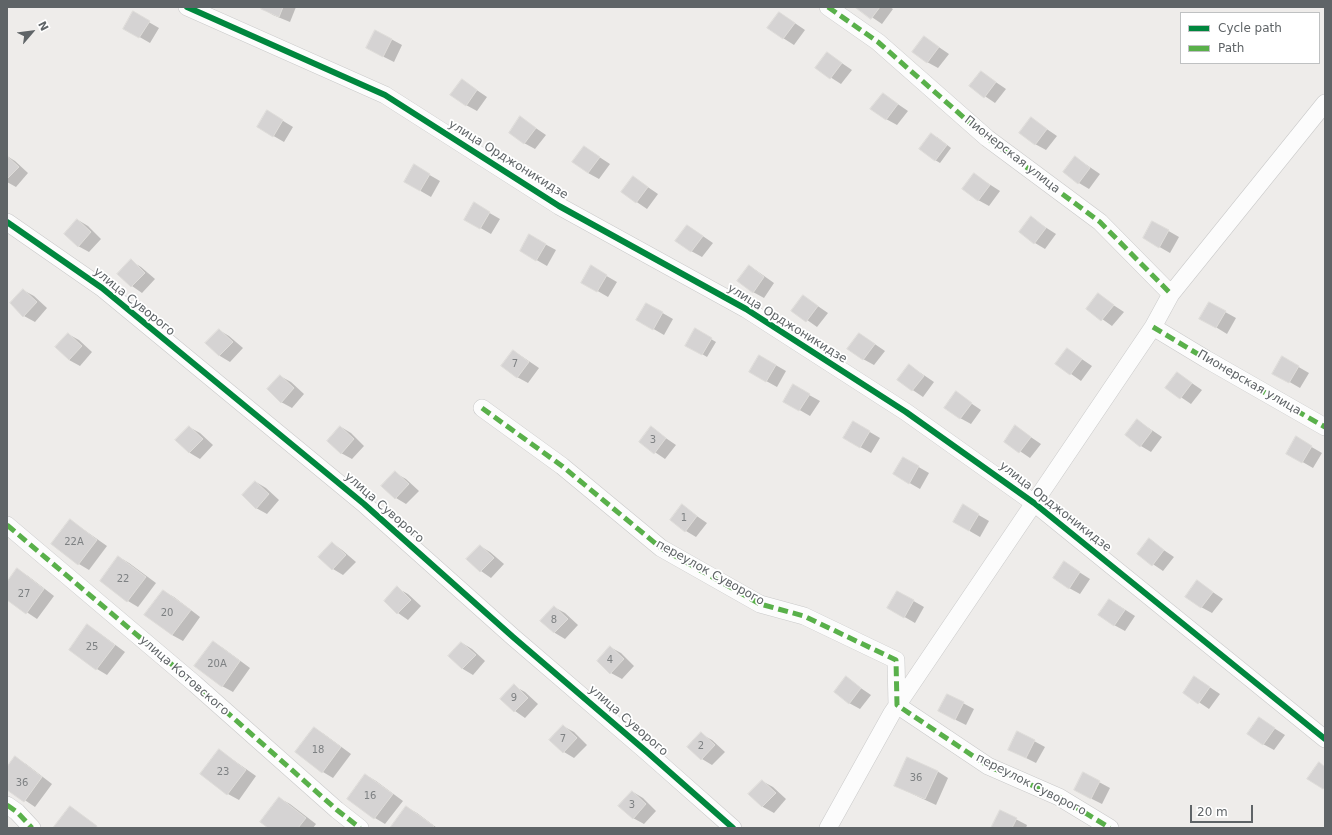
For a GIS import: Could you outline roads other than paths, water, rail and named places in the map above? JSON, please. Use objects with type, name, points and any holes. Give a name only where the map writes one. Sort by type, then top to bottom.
[{"type":"street","name":"улица Орджоникидзе","points":[[187,7],[385,95],[559,206],[746,309],[906,412],[1034,502],[1325,739]]},
{"type":"street","name":"Пионерская улица","points":[[828,7],[878,42],[987,138],[1100,222],[1171,294]]},
{"type":"street","points":[[828,828],[897,704],[1153,327],[1171,294],[1325,103]]},
{"type":"street","name":"улица Суворого","points":[[7,222],[102,288],[364,504],[513,637],[733,828]]},
{"type":"street","name":"Пионерская улица","points":[[1153,327],[1325,427]]},
{"type":"street","name":"переулок Суворого","points":[[482,408],[562,466],[661,548],[760,604],[804,616],[896,660],[897,704],[988,766],[1059,797],[1110,828]]},
{"type":"street","name":"улица Котовского","points":[[7,525],[194,684],[337,810],[360,828]]},
{"type":"street","points":[[7,805],[17,812],[32,828]]}]
